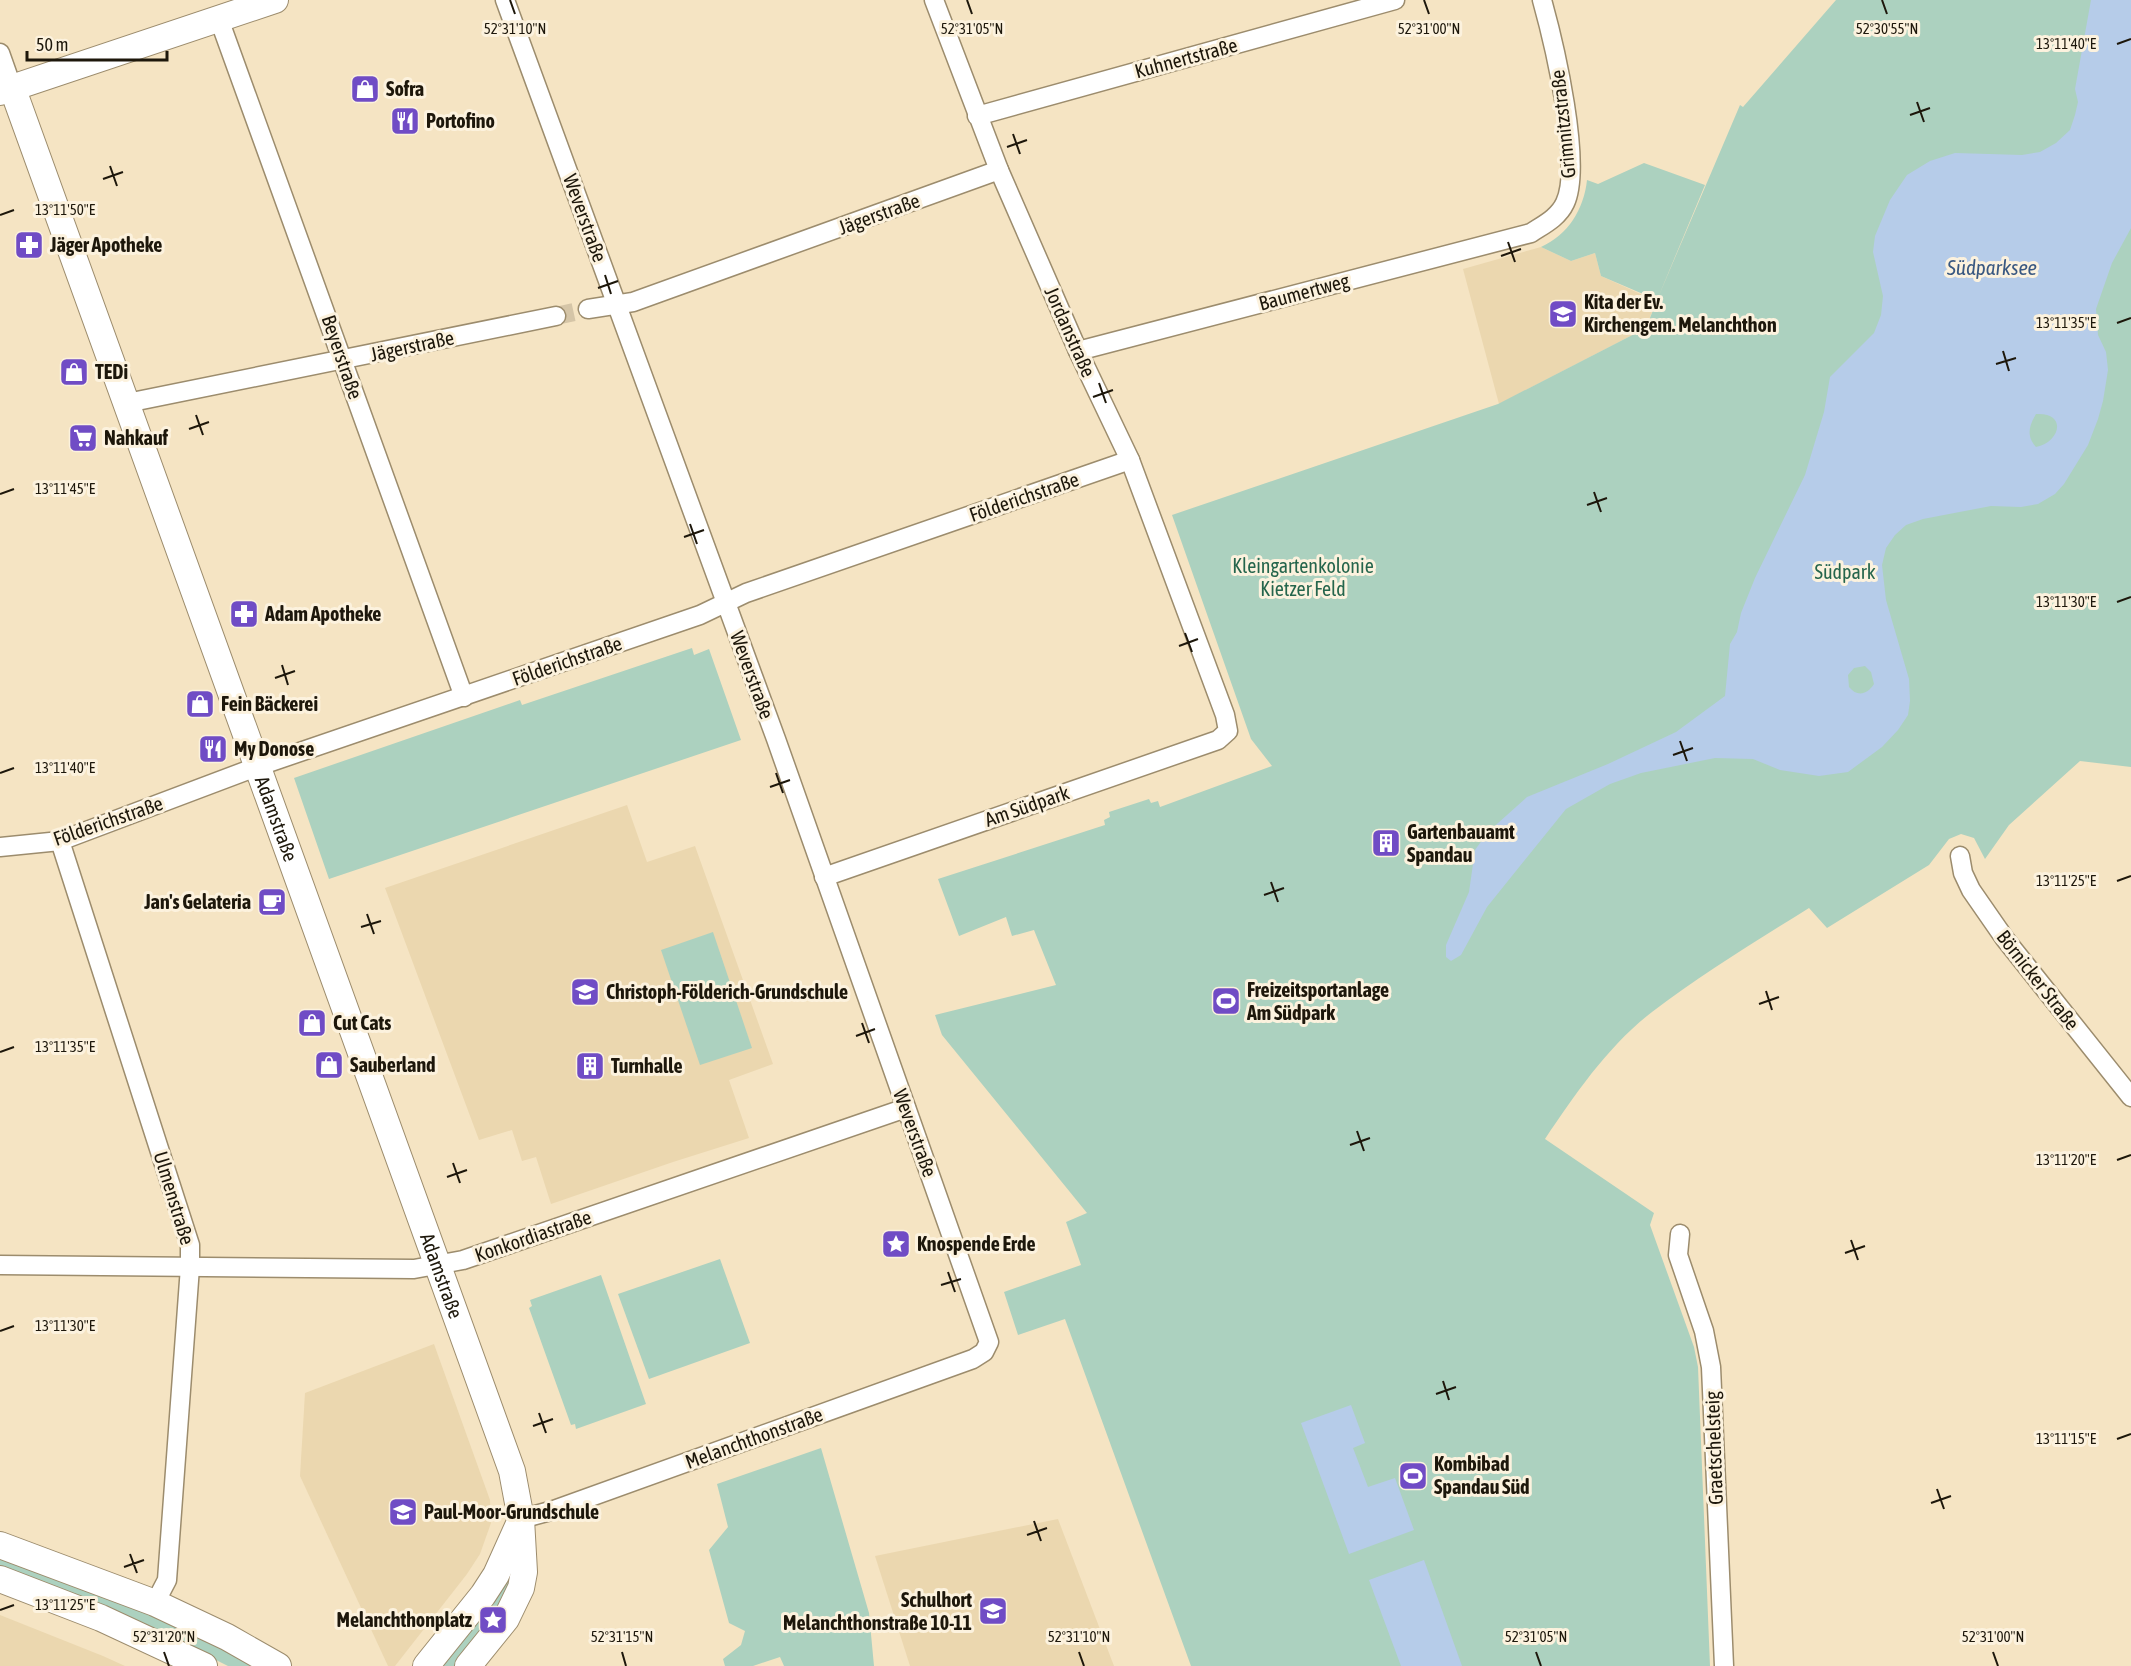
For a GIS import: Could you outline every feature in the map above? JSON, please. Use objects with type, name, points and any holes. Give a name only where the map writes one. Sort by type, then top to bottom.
[{"type":"street","points":[[0,53],[6,90],[275,0]]},
{"type":"street","name":"Weverstraße","points":[[505,0],[776,739],[985,1329],[989,1342],[984,1352]]},
{"type":"street","name":"Jordanstraße","points":[[934,0],[999,171],[1078,351],[1130,460],[1225,715],[1228,731]]},
{"type":"street","name":"Kuhnertstraße","points":[[977,116],[1395,0]]},
{"type":"street","name":"Grimnitzstraße","points":[[1531,233],[1551,221],[1564,205],[1570,188],[1572,167],[1560,78],[1542,0]]},
{"type":"street","name":"Beyerstraße","points":[[219,19],[464,697]]},
{"type":"street","name":"Adamstraße","points":[[6,90],[127,403],[259,766],[512,1472],[521,1519]]},
{"type":"street","name":"Jägerstraße","points":[[588,309],[633,302],[999,171]]},
{"type":"street","name":"Baumertweg","points":[[1078,351],[1531,233]]},
{"type":"street","name":"Jägerstraße","points":[[127,403],[556,316]]},
{"type":"street","name":"Földerichstraße","points":[[0,847],[60,841],[259,766],[700,615],[746,593],[1130,460]]},
{"type":"street","name":"Am Südpark","points":[[824,878],[1218,740],[1228,731]]},
{"type":"street","name":"Ulmenstraße","points":[[60,841],[190,1245],[167,1580],[155,1603]]},
{"type":"street","name":"Börnicker Straße","points":[[1960,856],[1963,873],[1971,890],[2012,948],[2131,1097]]},
{"type":"street","name":"Konkordiastraße","points":[[0,1265],[414,1269],[463,1260],[906,1108]]},
{"type":"street","name":"Graetschelsteig","points":[[1680,1234],[1678,1255],[1704,1331],[1711,1367],[1724,1666]]},
{"type":"street","name":"Melanchthonstraße","points":[[521,1519],[554,1510],[973,1359],[984,1352]]},
{"type":"street","points":[[426,1666],[483,1595],[496,1575],[521,1519]]},
{"type":"street","points":[[468,1666],[506,1619],[521,1588],[524,1572],[521,1519]]},
{"type":"street","points":[[0,1545],[155,1603],[227,1637],[278,1666]]},
{"type":"street","points":[[0,1579],[101,1618],[204,1666]]},
{"type":"shaded area","name":"Kita der Ev. Kirchengem. Melanchthon","points":[[1541,247],[1571,261],[1595,253],[1601,276],[1656,301],[1646,328],[1499,404],[1463,269]]},
{"type":"shaded area","name":"Christoph-Földerich-Grundschule","points":[[627,805],[647,862],[695,846],[773,1064],[729,1080],[749,1138],[551,1204],[536,1157],[522,1161],[512,1130],[479,1140],[385,888]]},
{"type":"shaded area","name":"Paul-Moor-Grundschule","points":[[434,1344],[490,1500],[491,1523],[480,1554],[467,1574],[395,1666],[388,1666],[300,1476],[305,1393]]},
{"type":"shaded area","name":"Schulhort Melanchthonstraße 10-11","points":[[1058,1519],[1114,1666],[910,1666],[875,1556]]},
{"type":"shaded area","points":[[0,1615],[103,1656],[125,1666],[0,1666]]},
{"type":"green space","points":[[1836,0],[2131,0],[2131,767],[2080,761],[2009,825],[1985,859],[1974,838],[1961,834],[1949,839],[1929,865],[1827,928],[1809,908],[1749,945],[1690,984],[1621,1039],[1568,1105],[1545,1139],[1654,1213],[1650,1225],[1694,1347],[1698,1367],[1710,1666],[1191,1666],[1065,1319],[1018,1335],[1004,1292],[1081,1265],[1066,1222],[1087,1213],[942,1035],[935,1015],[1056,985],[1034,930],[1012,936],[1006,917],[959,936],[938,879],[1105,825],[1104,820],[1110,817],[1109,812],[1149,799],[1151,803],[1158,801],[1160,807],[1272,766],[1251,739],[1172,515],[1498,404],[1646,328],[1740,105],[1743,107]]},
{"type":"green space","points":[[1644,163],[1705,185],[1657,300],[1601,276],[1595,253],[1571,261],[1541,247],[1559,236],[1573,220],[1582,201],[1587,180],[1598,184]]},
{"type":"green space","points":[[692,648],[694,655],[709,649],[741,740],[329,879],[294,778],[520,700],[522,705]]},
{"type":"green space","points":[[713,932],[752,1048],[700,1065],[661,950]]},
{"type":"green space","points":[[720,1259],[750,1343],[649,1379],[618,1294]]},
{"type":"green space","points":[[601,1275],[646,1404],[576,1429],[575,1424],[571,1425],[529,1308],[532,1306],[530,1300]]},
{"type":"green space","points":[[821,1448],[869,1613],[874,1666],[784,1666],[780,1657],[753,1666],[725,1666],[723,1659],[741,1645],[745,1631],[729,1623],[709,1550],[728,1527],[717,1484]]},
{"type":"green space","points":[[0,1552],[129,1605],[255,1666],[228,1666],[180,1642],[0,1569]]},
{"type":"green space","points":[[511,1578],[510,1595],[460,1666],[443,1666]]},
{"type":"water","name":"Südparksee","points":[[2091,0],[2131,0],[2131,228],[2112,263],[2096,309],[2098,335],[2106,352],[2108,370],[2103,401],[2088,445],[2064,484],[2055,494],[2038,504],[2021,507],[1991,506],[1923,519],[1906,525],[1886,548],[1882,565],[1886,600],[1909,679],[1908,715],[1898,730],[1882,747],[1848,772],[1819,776],[1780,770],[1753,759],[1715,758],[1641,773],[1610,784],[1566,809],[1487,907],[1461,955],[1451,961],[1446,957],[1446,945],[1469,892],[1475,850],[1488,832],[1527,797],[1608,764],[1676,732],[1725,696],[1730,644],[1737,632],[1741,613],[1755,578],[1805,475],[1824,412],[1830,377],[1874,333],[1881,315],[1883,296],[1873,252],[1875,236],[1890,200],[1907,175],[1930,161],[1955,153],[2022,155],[2040,152],[2056,143],[2070,130],[2078,102],[2075,89]],"holes":[[[2036,414],[2053,418],[2057,428],[2051,440],[2036,447],[2031,439],[2030,431]],[[1865,666],[1871,672],[1874,684],[1868,691],[1855,692],[1849,687],[1848,675],[1854,668]]]},
{"type":"water","points":[[1351,1405],[1365,1443],[1353,1448],[1368,1487],[1395,1478],[1414,1530],[1349,1554],[1301,1423]]},
{"type":"water","points":[[1424,1560],[1462,1666],[1401,1666],[1369,1580]]},
{"type":"tunnel","points":[[556,316],[588,309]]},
{"type":"place","name":"Sofra","points":[[365,89]]},
{"type":"place","name":"Portofino","points":[[405,121]]},
{"type":"place","name":"Jäger Apotheke","points":[[29,245]]},
{"type":"place","name":"Kita der Ev. Kirchengem. Melanchthon","points":[[1563,314]]},
{"type":"place","name":"TEDi","points":[[74,372]]},
{"type":"place","name":"Nahkauf","points":[[83,438]]},
{"type":"place","name":"Adam Apotheke","points":[[244,614]]},
{"type":"place","name":"Fein Bäckerei","points":[[200,704]]},
{"type":"place","name":"My Donose","points":[[213,749]]},
{"type":"place","name":"Gartenbauamt Spandau","points":[[1386,843]]},
{"type":"place","name":"Jan's Gelateria","points":[[272,902]]},
{"type":"place","name":"Christoph-Földerich-Grundschule","points":[[585,992]]},
{"type":"place","name":"Freizeitsportanlage Am Südpark","points":[[1226,1001]]},
{"type":"place","name":"Cut Cats","points":[[312,1023]]},
{"type":"place","name":"Sauberland","points":[[329,1065]]},
{"type":"place","name":"Turnhalle","points":[[590,1066]]},
{"type":"place","name":"Knospende Erde","points":[[896,1244]]},
{"type":"place","name":"Kombibad Spandau Süd","points":[[1413,1476]]},
{"type":"place","name":"Paul-Moor-Grundschule","points":[[403,1512]]},
{"type":"place","name":"Schulhort Melanchthonstraße 10-11","points":[[993,1611]]},
{"type":"place","name":"Melanchthonplatz","points":[[493,1620]]},
{"type":"park label","name":"Südpark","points":[[1845,572]]},
{"type":"park label","name":"Kleingartenkolonie Kietzer Feld","points":[[1303,578]]}]
